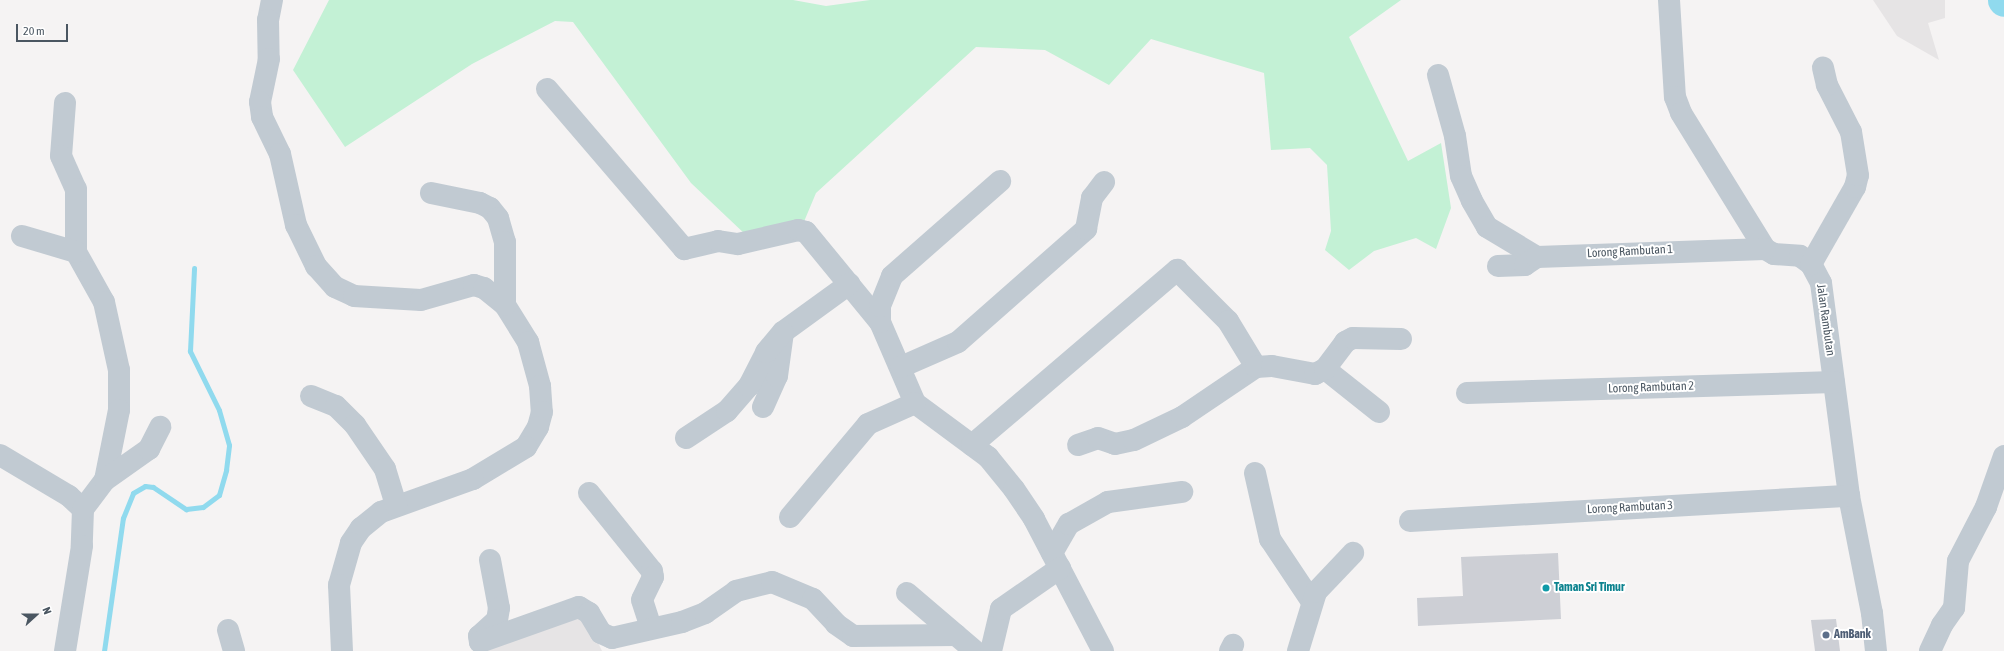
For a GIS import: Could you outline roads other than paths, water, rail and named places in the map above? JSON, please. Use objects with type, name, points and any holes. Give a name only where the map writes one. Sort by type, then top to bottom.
[{"type":"street","points":[[272,0],[268,20],[269,59],[260,102],[262,117],[280,154],[296,225],[320,272],[335,287],[354,296],[421,300],[474,286],[484,288],[505,305],[528,342],[539,379],[542,412],[534,436],[526,447],[513,458],[472,479],[396,505],[370,519],[361,528],[342,567],[339,585],[342,651]]},
{"type":"street","points":[[1669,0],[1677,104],[1765,249],[1774,254],[1800,256],[1811,264],[1855,187],[1858,175],[1851,132],[1827,85],[1822,67]]},
{"type":"street","points":[[1438,75],[1455,136],[1462,176],[1472,201],[1487,228],[1537,257]]},
{"type":"street","points":[[547,89],[679,246],[690,250],[718,241],[738,244],[798,230],[806,232],[880,322],[901,367],[915,403],[988,457],[1014,489],[1091,622],[1103,651]]},
{"type":"street","points":[[65,103],[61,156],[76,189],[76,252],[104,302],[119,370],[119,410],[105,480]]},
{"type":"street","points":[[880,322],[880,306],[892,276],[1000,181]]},
{"type":"street","points":[[901,367],[958,342],[1086,229],[1092,198],[1104,182]]},
{"type":"street","points":[[432,193],[480,203],[490,208],[498,218],[505,242],[505,305]]},
{"type":"street","points":[[22,236],[76,252]]},
{"type":"street","name":"Lorong Rambutan 1","points":[[1498,266],[1525,265],[1537,257],[1765,249]]},
{"type":"street","name":"Jalan Rambutan","points":[[1811,264],[1821,282],[1849,496],[1872,613],[1876,651]]},
{"type":"street","points":[[972,445],[1177,270],[1228,321],[1256,367]]},
{"type":"street","points":[[686,438],[727,411],[749,386],[766,352],[783,332],[849,284]]},
{"type":"street","points":[[763,407],[777,376],[783,332]]},
{"type":"street","points":[[1078,445],[1098,438],[1114,444],[1134,440],[1182,417],[1256,367],[1287,368],[1307,375],[1325,369],[1345,342],[1353,338],[1401,339]]},
{"type":"street","points":[[1325,369],[1379,412]]},
{"type":"street","name":"Lorong Rambutan 2","points":[[1468,393],[1834,382]]},
{"type":"street","points":[[311,396],[336,406],[355,425],[385,469],[396,505]]},
{"type":"street","points":[[790,517],[868,424],[915,403]]},
{"type":"street","points":[[65,651],[82,546],[83,509],[105,480],[144,454],[160,427]]},
{"type":"street","points":[[0,455],[69,496],[83,509]]},
{"type":"street","points":[[1930,651],[1942,625],[1954,608],[1958,561],[1986,507],[2004,456]]},
{"type":"street","points":[[1255,473],[1270,539],[1312,602]]},
{"type":"street","points":[[991,651],[1001,609],[1056,561],[1069,524],[1108,502],[1182,492]]},
{"type":"street","points":[[589,493],[652,571],[653,577],[642,600],[651,627]]},
{"type":"street","name":"Lorong Rambutan 3","points":[[1410,521],[1849,496]]},
{"type":"street","points":[[1298,651],[1312,602],[1320,587],[1352,553]]},
{"type":"street","points":[[490,560],[499,608],[497,620],[479,636],[480,642],[579,607],[589,613],[606,637],[682,622],[705,613],[736,591],[772,582],[813,599],[836,624],[853,636],[956,635]]},
{"type":"street","points":[[906,593],[975,651]]},
{"type":"street","points":[[228,630],[234,651]]},
{"type":"waterway","points":[[104,651],[123,518],[133,493],[145,486],[153,487],[186,509],[203,507],[219,495],[226,470],[229,445],[219,410],[190,351],[194,268]]},
{"type":"place","name":"Taman Sri Timur","points":[[1546,588]]},
{"type":"place","name":"AmBank","points":[[1826,635]]}]
